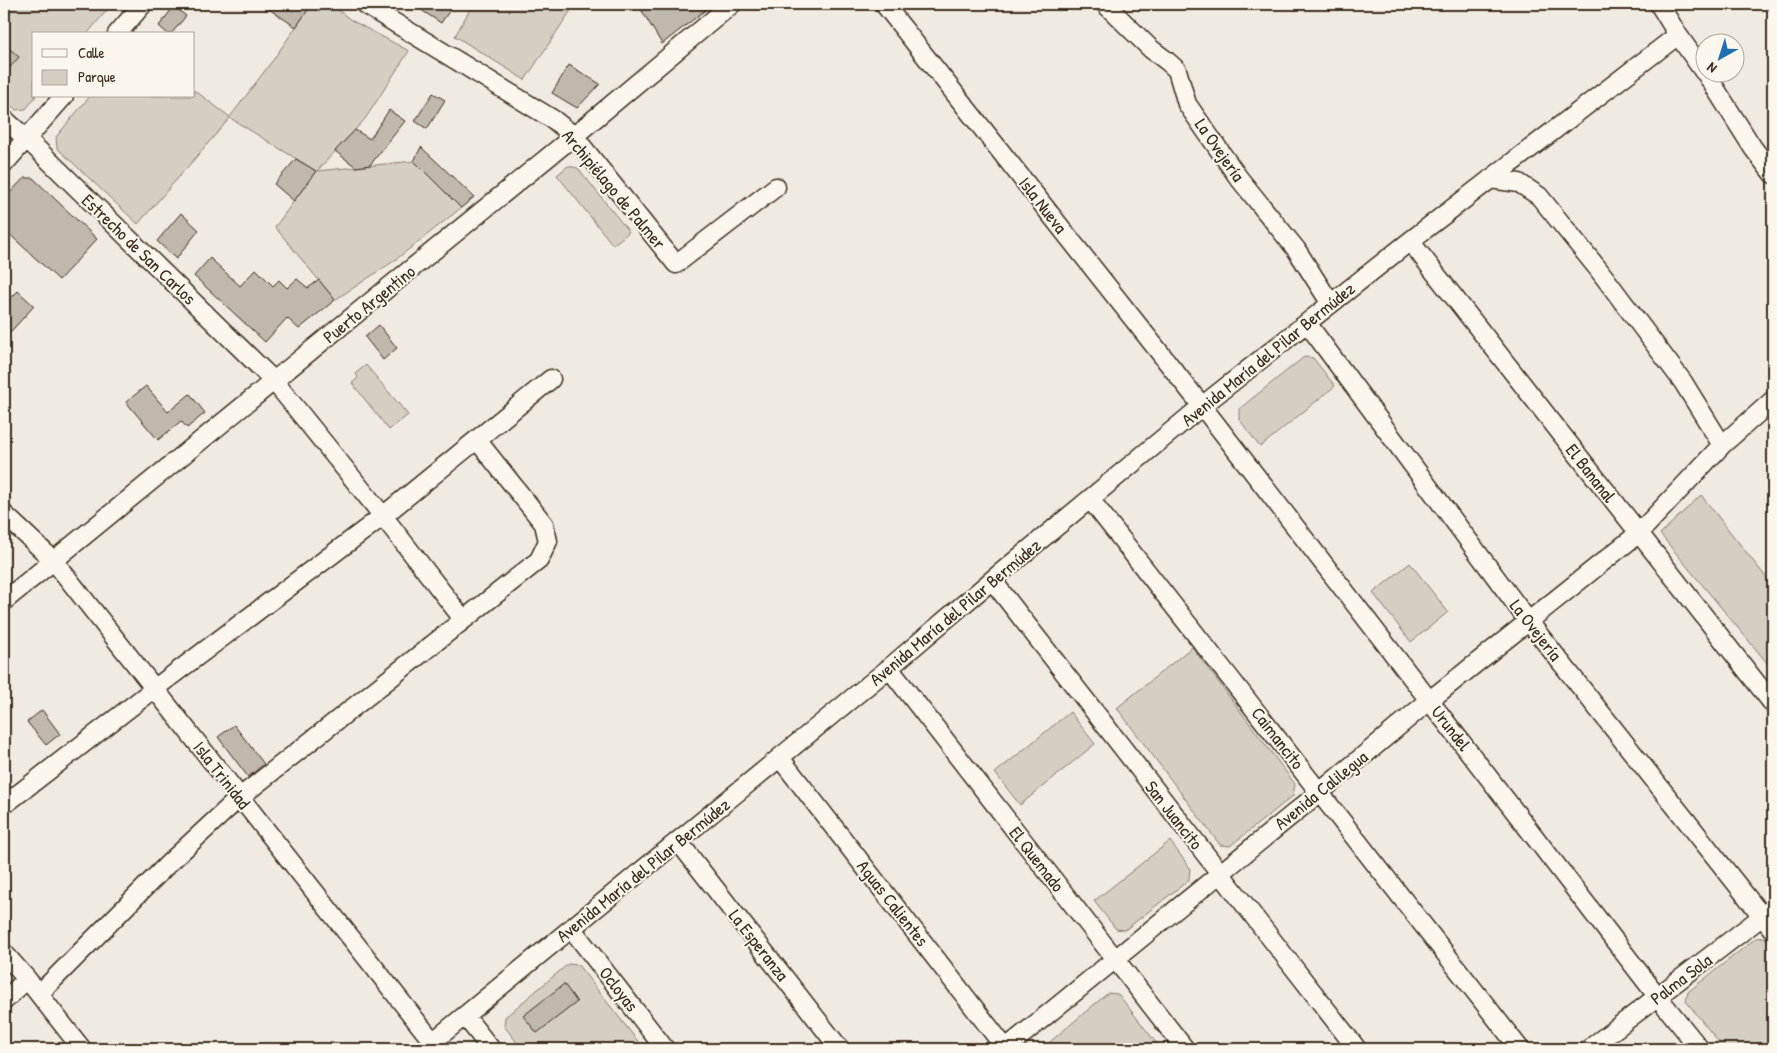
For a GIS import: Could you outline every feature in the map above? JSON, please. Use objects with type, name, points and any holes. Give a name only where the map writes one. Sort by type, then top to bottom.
[{"type":"street","points":[[119,32],[143,4]]},
{"type":"street","name":"Archipiélago de Palmer","points":[[364,4],[554,120],[574,136],[676,264],[776,187]]},
{"type":"street","name":"Puerto Argentino","points":[[4,601],[574,136],[732,4]]},
{"type":"street","name":"Isla Nueva","points":[[884,4],[1202,406]]},
{"type":"street","name":"La Ovejería","points":[[1105,4],[1151,50],[1177,70],[1187,104],[1238,177],[1296,249],[1331,304]]},
{"type":"street","points":[[1659,4],[1694,57]]},
{"type":"street","name":"Avenida María del Pilar Bermúdez","points":[[429,1046],[889,668],[1202,406],[1410,241],[1678,35]]},
{"type":"street","points":[[1711,82],[1753,148],[1773,174]]},
{"type":"street","points":[[4,164],[62,98]]},
{"type":"street","name":"Estrecho de San Carlos","points":[[4,119],[27,139],[274,381],[463,619]]},
{"type":"street","points":[[1490,179],[1519,183],[1539,196],[1684,382],[1722,445]]},
{"type":"street","name":"El Bananal","points":[[1410,241],[1773,704]]},
{"type":"street","name":"La Ovejería","points":[[1307,323],[1529,622],[1768,912],[1773,930]]},
{"type":"street","points":[[4,805],[383,516],[551,379]]},
{"type":"street","name":"Avenida Calilegua","points":[[1006,1049],[1430,700],[1639,533],[1722,445],[1773,400]]},
{"type":"street","name":"Urundel","points":[[1202,406],[1700,1049]]},
{"type":"street","points":[[39,994],[169,863],[239,798],[539,560],[548,540],[544,524],[477,440]]},
{"type":"street","name":"Caimancito","points":[[1090,499],[1520,1049]]},
{"type":"street","name":"Isla Trinidad","points":[[4,514],[54,561],[429,1046]]},
{"type":"street","name":"San Juancito","points":[[992,580],[1357,1049]]},
{"type":"street","name":"El Quemado","points":[[889,668],[1185,1049]]},
{"type":"street","name":"Aguas Calientes","points":[[780,758],[1006,1049]]},
{"type":"street","name":"La Esperanza","points":[[678,841],[840,1049]]},
{"type":"street","name":"Palma Sola","points":[[1589,1049],[1768,912]]},
{"type":"street","name":"Ocloyas","points":[[572,928],[665,1049]]},
{"type":"street","points":[[4,952],[82,1049]]},
{"type":"street","points":[[4,1000],[27,979]]},
{"type":"street","points":[[465,1016],[491,1049]]},
{"type":"green space","points":[[4,4],[112,4],[89,32],[32,32],[32,98],[34,98],[26,109],[16,110],[4,98]]},
{"type":"green space","points":[[312,4],[330,4],[351,20],[409,51],[365,119],[317,171],[414,161],[461,208],[394,261],[335,300],[275,227],[316,171],[230,118],[138,224],[57,148],[56,137],[88,98],[195,98],[195,91],[230,117]]},
{"type":"green space","points":[[473,4],[575,4],[525,80],[455,36]]},
{"type":"green space","points":[[568,166],[578,168],[629,232],[613,245],[557,175]]},
{"type":"green space","points":[[1304,357],[1313,358],[1335,386],[1260,447],[1239,419],[1239,409]]},
{"type":"green space","points":[[366,365],[408,415],[389,430],[352,383],[358,378],[356,373]]},
{"type":"green space","points":[[1701,495],[1773,586],[1773,670],[1660,534]]},
{"type":"green space","points":[[1410,563],[1448,612],[1411,642],[1373,593]]},
{"type":"green space","points":[[1192,647],[1295,784],[1293,796],[1230,846],[1220,845],[1117,708]]},
{"type":"green space","points":[[1070,712],[1095,744],[1020,805],[995,773]]},
{"type":"green space","points":[[1170,841],[1190,868],[1189,880],[1125,930],[1116,929],[1094,901]]},
{"type":"green space","points":[[1764,937],[1773,948],[1773,1049],[1724,1049],[1686,1001],[1688,992],[1756,938]]},
{"type":"green space","points":[[568,964],[578,965],[644,1049],[522,1049],[504,1026],[505,1017]]},
{"type":"green space","points":[[1108,993],[1118,994],[1161,1049],[1044,1049],[1045,1046]]},
{"type":"building","points":[[261,4],[312,4],[296,27]]},
{"type":"building","points":[[412,4],[454,4],[441,23]]},
{"type":"building","points":[[650,4],[713,4],[662,44],[642,11]]},
{"type":"building","points":[[174,6],[186,16],[173,32],[166,32],[159,26]]},
{"type":"building","points":[[4,44],[19,57],[4,74]]},
{"type":"building","points":[[569,65],[600,84],[577,108],[552,93]]},
{"type":"building","points":[[433,93],[445,100],[427,129],[415,121]]},
{"type":"building","points":[[389,110],[405,121],[370,165],[356,167],[335,151],[355,130],[370,139]]},
{"type":"building","points":[[421,147],[474,197],[461,208],[414,161]]},
{"type":"building","points":[[296,159],[316,171],[294,201],[274,184]]},
{"type":"building","points":[[24,178],[33,178],[97,239],[59,280],[4,229],[4,199]]},
{"type":"building","points":[[181,213],[199,230],[176,259],[157,241]]},
{"type":"building","points":[[210,258],[240,286],[256,269],[273,286],[279,280],[287,288],[297,279],[308,288],[319,280],[335,300],[299,329],[287,318],[265,342],[194,276]]},
{"type":"building","points":[[18,291],[34,306],[4,339],[4,305]]},
{"type":"building","points":[[379,325],[397,348],[383,360],[365,337]]},
{"type":"building","points":[[146,386],[168,412],[190,394],[205,413],[187,428],[181,421],[158,440],[126,402]]},
{"type":"building","points":[[42,710],[60,734],[46,745],[27,722]]},
{"type":"building","points":[[234,725],[264,764],[248,777],[218,737]]},
{"type":"building","points":[[564,984],[577,1002],[537,1033],[523,1016]]}]
